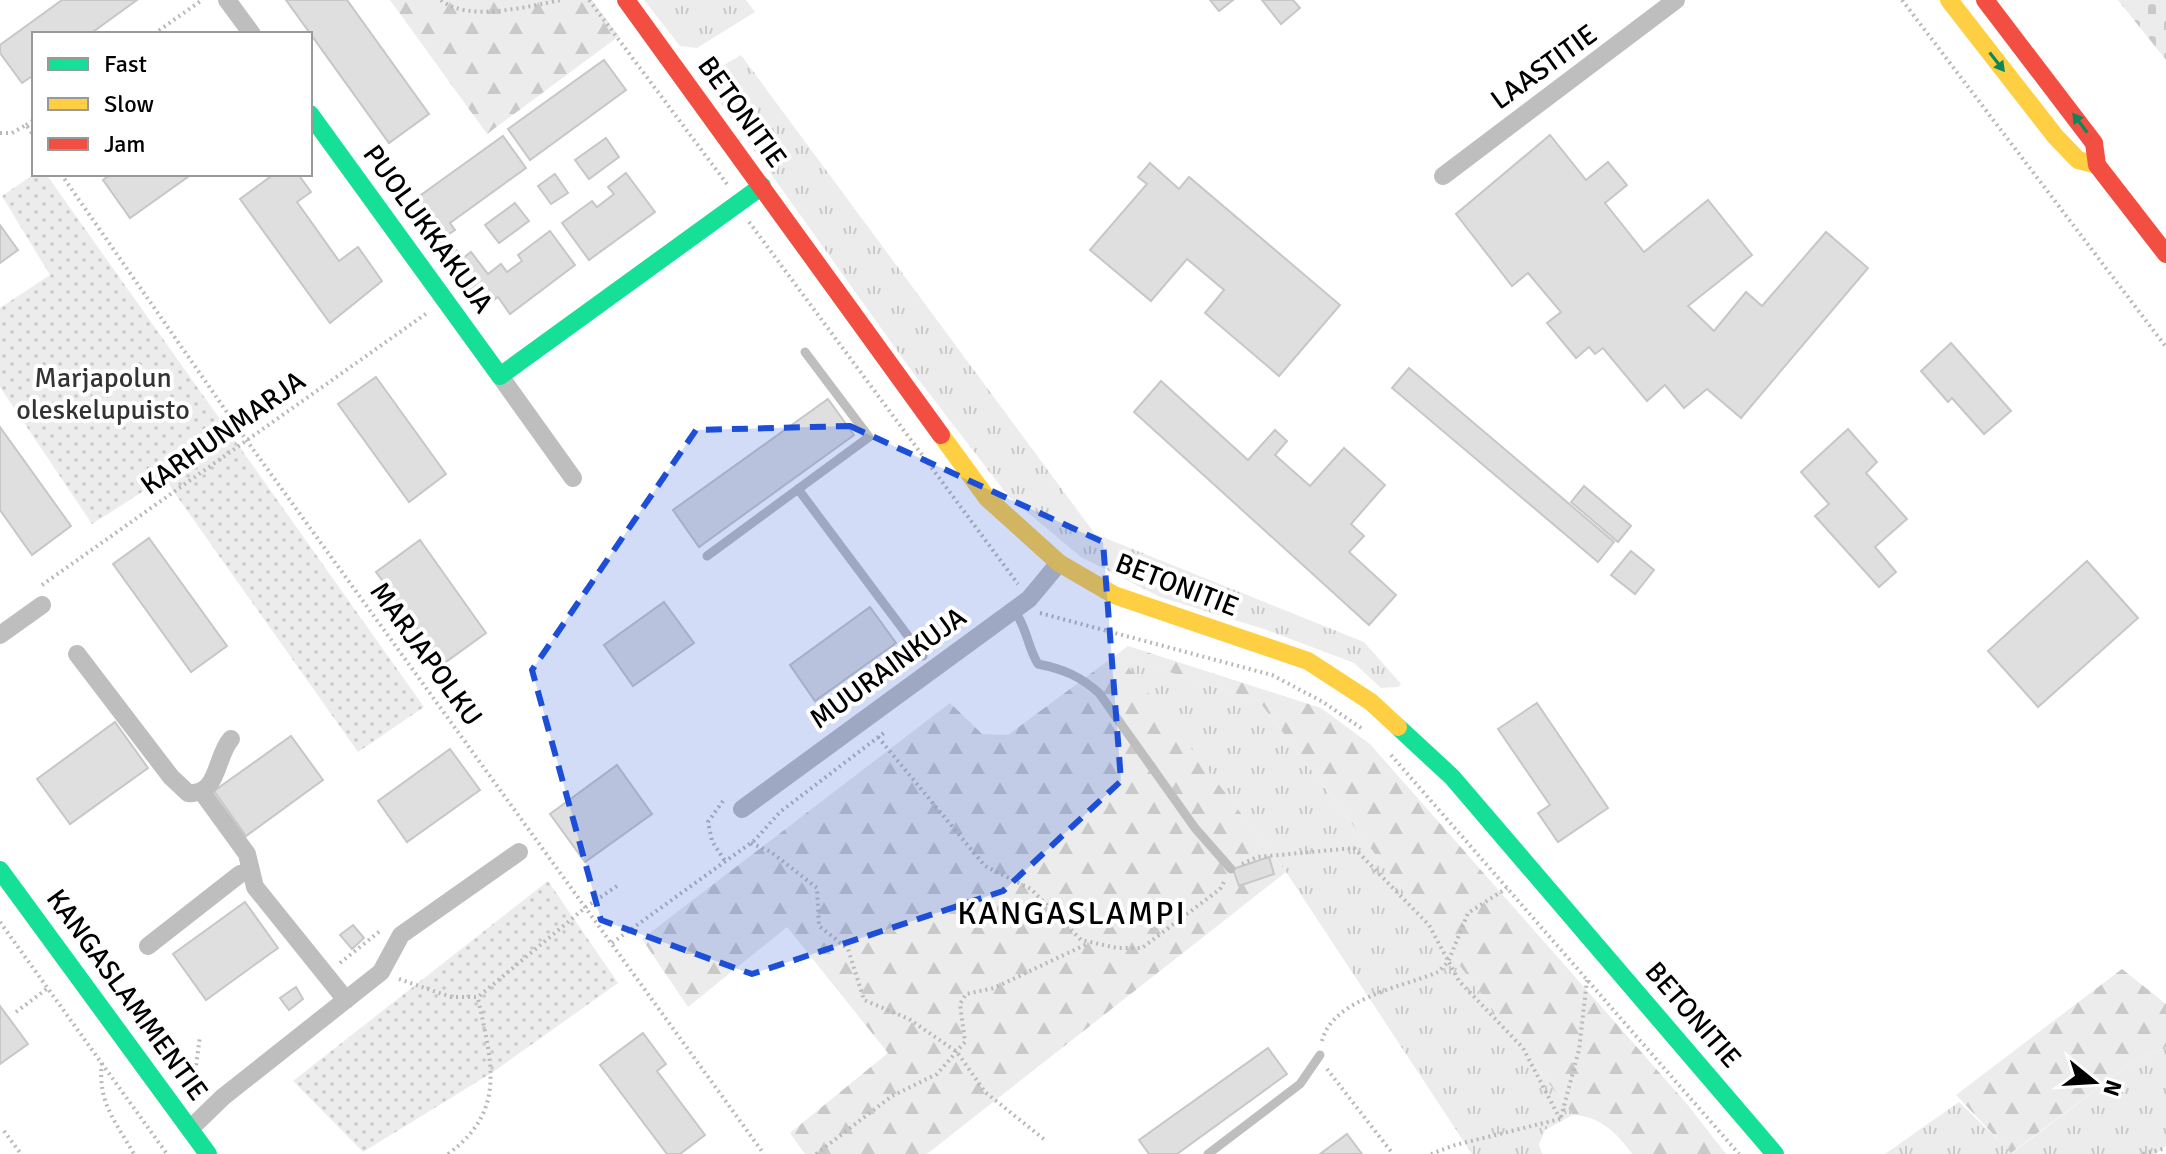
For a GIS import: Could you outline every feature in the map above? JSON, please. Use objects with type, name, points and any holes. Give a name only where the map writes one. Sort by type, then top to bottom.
[{"type":"street","points":[[227,0],[251,32]]},
{"type":"street","name":"BETONITIE","points":[[626,0],[987,498],[1059,563],[1114,595],[1308,661],[1371,702],[1452,777],[1775,1154]]},
{"type":"street","name":"LAASTITIE","points":[[1443,176],[1634,35],[1676,0]]},
{"type":"street","points":[[1949,0],[2055,136],[2078,160],[2097,165]]},
{"type":"street","points":[[1985,0],[2094,143],[2097,165],[2166,254]]},
{"type":"street","name":"PUOLUKKAKUJA","points":[[312,117],[573,478]]},
{"type":"street","points":[[500,376],[762,186]]},
{"type":"street","name":"MUURAINKUJA","points":[[742,809],[1020,617],[1029,599],[1059,563]]},
{"type":"street","points":[[0,635],[42,605]]},
{"type":"street","points":[[77,654],[180,787],[188,793],[202,792],[210,785],[231,739]]},
{"type":"street","points":[[202,792],[247,854],[255,887],[346,1000]]},
{"type":"street","points":[[190,1129],[223,1097],[381,972],[401,935],[519,852]]},
{"type":"street","name":"KANGASLAMMENTIE","points":[[0,870],[208,1154]]},
{"type":"street","points":[[148,946],[240,874],[250,871]]},
{"type":"lane","points":[[707,556],[869,437],[805,352]]},
{"type":"lane","points":[[798,489],[923,656]]},
{"type":"lane","points":[[1020,617],[1030,650],[1038,664],[1073,674],[1099,693],[1195,828],[1231,869]]},
{"type":"lane","points":[[1208,1154],[1300,1084],[1318,1057]]},
{"type":"path","points":[[157,32],[202,0]]},
{"type":"path","points":[[441,0],[448,6],[471,10],[516,10],[561,0]]},
{"type":"path","points":[[1902,0],[2166,347]]},
{"type":"path","points":[[0,133],[32,121]]},
{"type":"path","points":[[26,125],[32,133]]},
{"type":"path","name":"MARJAPOLKU","points":[[62,176],[247,441],[764,1154]]},
{"type":"path","points":[[738,228],[748,220]]},
{"type":"path","name":"KARHUNMARJA","points":[[42,605],[39,587],[445,300]]},
{"type":"path","points":[[1020,617],[1039,613]]},
{"type":"path","points":[[612,943],[751,843],[780,812],[890,728]]},
{"type":"path","points":[[878,737],[985,866],[1031,889],[1081,940],[1117,948],[1142,948],[1220,889],[1231,869],[1257,857],[1354,848],[1429,925],[1459,981],[1523,1048],[1560,1119]]},
{"type":"path","points":[[751,843],[771,852],[817,888],[819,926],[848,949],[864,1000],[909,1019],[957,1052],[985,1092],[1045,1140]]},
{"type":"path","points":[[381,972],[451,997],[478,997],[586,907],[620,884]]},
{"type":"path","points":[[1393,1154],[1318,1057],[1323,1036],[1335,1018],[1369,998],[1438,972],[1448,962],[1468,913],[1507,888]]},
{"type":"path","points":[[0,922],[167,1154]]},
{"type":"path","points":[[816,1154],[892,1096],[937,1074],[965,1042],[960,1004],[966,994],[994,988],[1092,942]]},
{"type":"path","points":[[1560,1119],[1579,1050],[1587,979]]},
{"type":"path","points":[[16,1012],[48,988]]},
{"type":"path","points":[[448,1154],[479,1125],[488,1104],[493,1072],[478,997]]},
{"type":"path","points":[[193,1089],[200,1036]]},
{"type":"path","points":[[102,1061],[99,1088],[134,1154]]},
{"type":"path","points":[[1431,1154],[1455,1145],[1560,1119]]},
{"type":"path","points":[[4,1131],[21,1154]]},
{"type":"path","points":[[2143,1154],[2166,1148]]},
{"type":"highlighted area","points":[[850,426],[1103,542],[1121,781],[1003,891],[752,974],[601,920],[532,670],[696,430]]},
{"type":"green space","points":[[390,0],[592,0],[619,36],[487,134]]},
{"type":"green space","points":[[644,0],[746,0],[755,12],[697,48],[680,46]]},
{"type":"green space","points":[[2118,0],[2166,0],[2166,60]]},
{"type":"green space","points":[[741,55],[1095,534],[1364,642],[1401,684],[1381,688],[1354,663],[1267,630],[1160,597],[1081,557],[1009,497],[911,370],[708,86],[722,66]]},
{"type":"green space","name":"Marjapolun oleskelupuisto","points":[[32,175],[47,176],[424,707],[358,752],[164,478],[92,524],[0,387],[0,308],[50,275],[2,196]]},
{"type":"green space","points":[[1128,646],[1321,708],[1370,744],[1687,1104],[1726,1154],[1632,1154],[1600,1122],[1573,1115],[1259,701],[1120,656],[1286,872],[927,1154],[805,1154],[790,1133],[888,1053],[787,927],[688,1007],[642,939],[950,703],[982,734],[1008,735]]},
{"type":"green space","points":[[1118,655],[1259,701],[1573,1115],[1545,1130],[1539,1144],[1542,1154],[1472,1154],[1286,872]]},
{"type":"green space","points":[[548,881],[618,983],[493,1072],[363,1152],[293,1081]]},
{"type":"green space","points":[[2122,969],[2166,1004],[2166,1047],[2130,1064],[2011,1153],[1956,1095]]},
{"type":"green space","points":[[2166,1047],[2166,1146],[2156,1154],[1885,1154],[1959,1102],[2012,1153],[2130,1064]]},
{"type":"building","points":[[62,0],[137,0],[93,32],[32,32],[32,76],[22,83],[0,53],[0,45]]},
{"type":"building","points":[[286,0],[347,0],[429,114],[389,143]]},
{"type":"building","points":[[1210,0],[1233,0],[1219,11]]},
{"type":"building","points":[[1262,0],[1293,0],[1300,8],[1281,24]]},
{"type":"building","points":[[604,60],[626,90],[530,160],[508,129]]},
{"type":"building","points":[[1550,135],[1586,180],[1608,162],[1627,185],[1605,203],[1644,252],[1708,200],[1752,255],[1688,306],[1714,331],[1746,292],[1762,306],[1826,232],[1868,268],[1741,418],[1707,389],[1684,408],[1665,385],[1647,401],[1603,348],[1595,354],[1589,347],[1576,358],[1547,323],[1561,312],[1528,273],[1512,286],[1456,214]]},
{"type":"building","points":[[503,136],[526,168],[450,223],[455,230],[446,236],[457,251],[445,259],[407,205]]},
{"type":"building","points":[[606,138],[619,157],[589,179],[575,160]]},
{"type":"building","points":[[1150,163],[1179,189],[1189,177],[1340,305],[1279,376],[1205,313],[1224,290],[1187,259],[1151,301],[1090,250],[1147,184],[1138,177]]},
{"type":"building","points":[[626,173],[655,212],[589,260],[562,223],[592,201],[597,207],[614,194],[608,187]]},
{"type":"building","points":[[555,174],[568,193],[551,204],[538,186]]},
{"type":"building","points":[[108,176],[189,176],[130,218],[103,180]]},
{"type":"building","points":[[271,176],[299,176],[311,192],[297,202],[339,261],[358,247],[382,281],[330,323],[240,199]]},
{"type":"building","points":[[515,203],[529,221],[499,243],[485,225]]},
{"type":"building","points":[[0,225],[18,250],[0,263]]},
{"type":"building","points":[[550,231],[575,265],[510,314],[498,297],[481,309],[450,268],[471,252],[488,274],[501,264],[507,272],[522,261],[518,255]]},
{"type":"building","points":[[1951,343],[2011,411],[1984,434],[1952,398],[1948,402],[1921,371]]},
{"type":"building","points":[[1409,368],[1614,542],[1598,562],[1392,388]]},
{"type":"building","points":[[376,377],[446,474],[409,502],[338,404]]},
{"type":"building","points":[[1161,381],[1248,460],[1275,430],[1287,441],[1275,455],[1310,486],[1344,448],[1385,485],[1351,524],[1364,536],[1349,552],[1396,595],[1369,625],[1134,412]]},
{"type":"building","points":[[828,399],[854,435],[699,547],[673,510]]},
{"type":"building","points":[[0,427],[71,526],[32,555],[0,510]]},
{"type":"building","points":[[1848,429],[1877,462],[1866,473],[1907,519],[1875,547],[1896,572],[1879,587],[1815,516],[1829,504],[1801,472]]},
{"type":"building","points":[[1584,486],[1631,526],[1618,542],[1571,502]]},
{"type":"building","points":[[149,538],[227,646],[191,672],[113,564]]},
{"type":"building","points":[[420,540],[486,633],[443,664],[376,572]]},
{"type":"building","points":[[1631,551],[1654,570],[1635,594],[1611,575]]},
{"type":"building","points":[[2087,561],[2138,618],[2038,707],[1988,651]]},
{"type":"building","points":[[664,602],[694,643],[633,686],[604,645]]},
{"type":"building","points":[[870,607],[896,643],[815,701],[790,665]]},
{"type":"building","points":[[1537,703],[1608,808],[1558,842],[1538,813],[1550,805],[1498,729]]},
{"type":"building","points":[[115,722],[148,768],[70,824],[37,779]]},
{"type":"building","points":[[291,736],[323,780],[246,836],[214,791]]},
{"type":"building","points":[[450,749],[480,790],[407,842],[378,801]]},
{"type":"building","points":[[617,765],[652,814],[585,862],[550,814]]},
{"type":"building","points":[[1269,857],[1274,874],[1239,886],[1233,869]]},
{"type":"building","points":[[245,902],[278,948],[206,1000],[173,954]]},
{"type":"building","points":[[353,925],[364,938],[352,949],[340,935]]},
{"type":"building","points":[[296,987],[303,999],[289,1010],[280,998]]},
{"type":"building","points":[[0,1006],[28,1044],[0,1064]]},
{"type":"building","points":[[643,1033],[666,1064],[657,1071],[705,1135],[680,1154],[667,1154],[600,1065]]},
{"type":"building","points":[[1268,1048],[1287,1074],[1177,1154],[1149,1154],[1139,1140]]},
{"type":"building","points":[[1347,1134],[1362,1154],[1320,1154]]},
{"type":"traffic: fast","points":[[312,117],[500,376],[762,186]]},
{"type":"traffic: fast","points":[[1398,727],[1452,777],[1775,1154]]},
{"type":"traffic: fast","points":[[0,870],[208,1154]]},
{"type":"traffic: slow","points":[[1949,0],[2055,136],[2078,160],[2097,165]]},
{"type":"traffic: slow","points":[[941,435],[987,498],[1059,563],[1114,595],[1308,661],[1371,702],[1398,727]]},
{"type":"traffic: jam","points":[[626,0],[941,435]]},
{"type":"traffic: jam","points":[[1985,0],[2094,143],[2097,165],[2166,254]]},
{"type":"district","name":"KANGASLAMPI","points":[[1072,913]]}]
